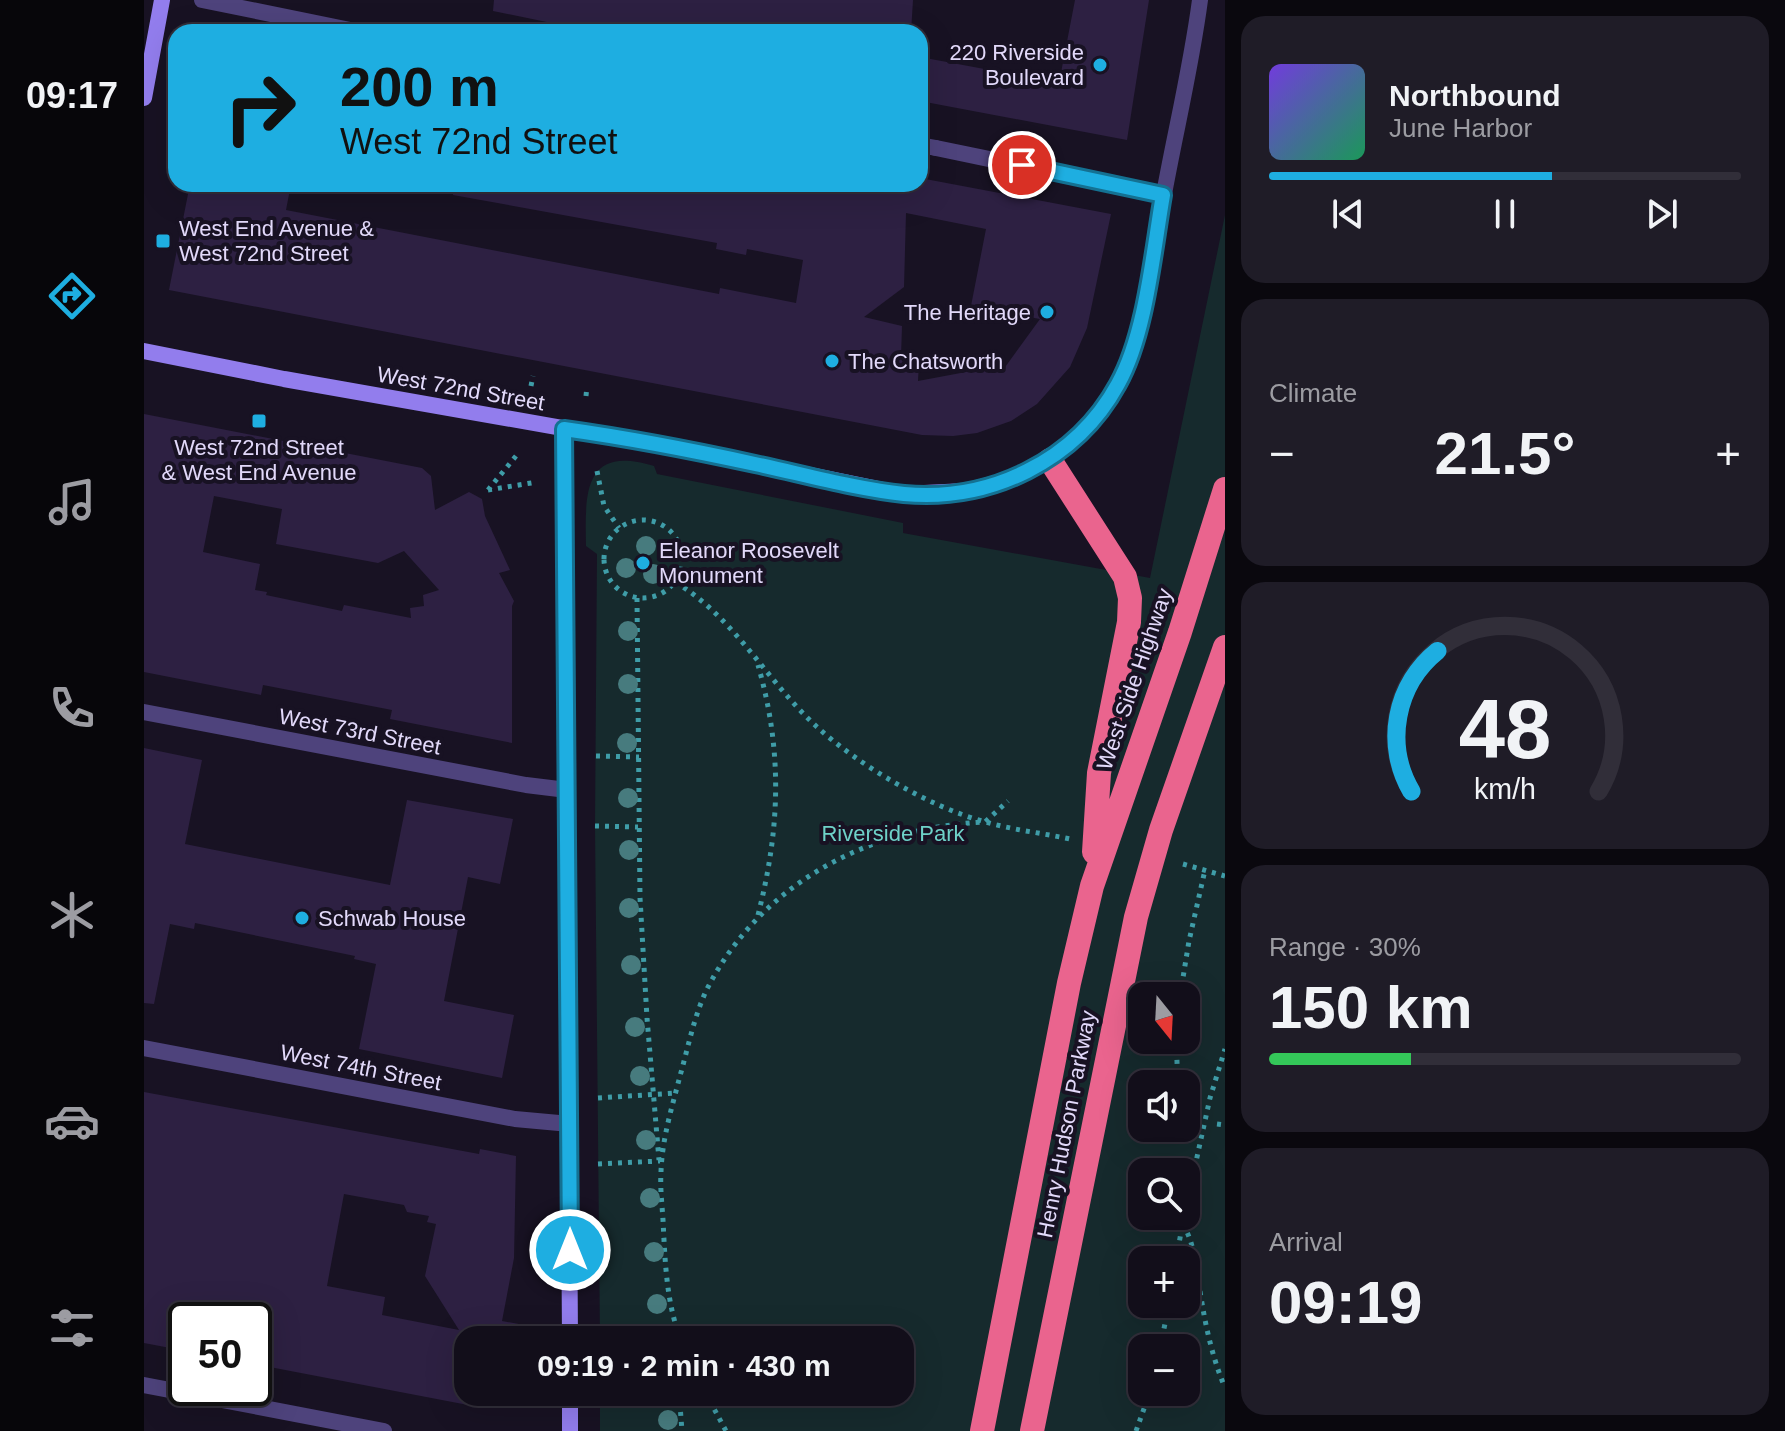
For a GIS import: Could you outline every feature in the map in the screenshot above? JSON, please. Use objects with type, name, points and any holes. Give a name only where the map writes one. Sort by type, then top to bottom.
[{"type":"highway","name":"Henry Hudson Parkway","points":[[982,1431],[1069,983],[1105,819],[1099,773],[1129,622],[1130,598],[1119,568],[1050,460]]},
{"type":"highway","name":"West Side Highway","points":[[1105,819],[1180,632],[1225,489]]},
{"type":"highway","name":"Henry Hudson Parkway","points":[[1032,1431],[1126,958],[1161,830],[1225,647]]},
{"type":"main road","points":[[144,98],[162,0]]},
{"type":"main road","name":"West 72nd Street","points":[[144,351],[299,382],[698,452],[903,494],[966,491],[1007,480],[1050,460]]},
{"type":"main road","points":[[564,429],[570,1326]]},
{"type":"main road","points":[[570,1406],[570,1431]]},
{"type":"street","points":[[202,0],[320,24]]},
{"type":"street","points":[[1050,460],[1094,418],[1120,382],[1137,334],[1200,0]]},
{"type":"street","points":[[928,146],[1163,195]]},
{"type":"street","name":"West 73rd Street","points":[[144,712],[526,785],[567,790]]},
{"type":"street","name":"West 74th Street","points":[[144,1048],[515,1119],[570,1124]]},
{"type":"street","points":[[144,1385],[384,1431]]},
{"type":"path","points":[[531,386],[533,376]]},
{"type":"path","points":[[586,396],[587,386]]},
{"type":"path","points":[[516,456],[488,490],[537,482]]},
{"type":"path","points":[[597,471],[604,506],[619,528]]},
{"type":"path","points":[[594,502],[604,506]]},
{"type":"path","points":[[642,520],[666,527],[680,547],[680,571],[675,582],[662,593],[646,599],[624,594],[606,575],[604,549],[610,537],[630,522],[642,520]]},
{"type":"path","points":[[675,582],[710,606],[816,726],[891,780],[932,801],[985,822],[1071,839]]},
{"type":"path","points":[[637,598],[642,956],[664,1240],[675,1326]]},
{"type":"path","points":[[757,661],[770,705],[776,753],[777,800],[771,865],[758,916]]},
{"type":"path","points":[[596,756],[639,757]]},
{"type":"path","points":[[660,1171],[667,1127],[707,990],[730,952],[758,916],[816,872],[854,851],[899,834],[945,824],[985,822],[1008,801]]},
{"type":"path","points":[[595,826],[639,827]]},
{"type":"path","points":[[1183,864],[1225,876]]},
{"type":"path","points":[[1183,982],[1205,870]]},
{"type":"path","points":[[1197,1158],[1225,1049]]},
{"type":"path","points":[[598,1098],[676,1093]]},
{"type":"path","points":[[1217,1124],[1225,1125]]},
{"type":"path","points":[[598,1164],[660,1161]]},
{"type":"path","points":[[1186,1230],[1195,1255],[1211,1349],[1225,1388]]},
{"type":"path","points":[[680,1406],[682,1431]]},
{"type":"path","points":[[713,1406],[726,1431]]},
{"type":"path","points":[[1136,1431],[1145,1406]]},
{"type":"green space","name":"Riverside Park","points":[[1225,215],[1225,1431],[600,1431],[600,1406],[914,1406],[914,1326],[600,1326],[595,826],[597,554],[586,546],[588,492],[601,468],[613,462],[631,461],[654,466],[657,474],[903,523],[903,533],[1150,578]]},
{"type":"building","points":[[494,0],[913,0],[912,24],[556,24],[493,11]]},
{"type":"building","name":"220 Riverside Boulevard","points":[[1075,0],[1149,0],[1127,140],[928,103],[928,58],[1059,83]]},
{"type":"building","points":[[928,180],[1111,214],[1087,328],[1070,367],[1037,404],[1011,421],[977,433],[953,436],[922,435],[169,290],[188,192],[289,192],[286,210],[719,294],[720,288],[796,303],[803,260],[747,249],[746,255],[716,249],[717,243],[453,195],[453,192],[928,192]],"holes":[[[906,213],[986,229],[971,306],[1040,319],[1003,370],[994,360],[966,372],[918,381],[919,361],[901,357],[902,326],[864,317],[904,287]]]},
{"type":"building","points":[[144,414],[422,468],[431,476],[435,510],[469,492],[482,499],[485,516],[510,570],[499,573],[514,601],[512,743],[390,719],[392,710],[263,685],[261,695],[144,672]],"holes":[[[214,496],[282,509],[276,544],[378,563],[404,551],[439,590],[423,595],[424,606],[410,608],[411,618],[344,605],[342,611],[266,595],[267,592],[255,590],[260,564],[203,552]]]},
{"type":"building","name":"Schwab House","points":[[144,748],[202,760],[185,844],[390,885],[407,800],[513,819],[500,884],[468,877],[444,1001],[514,1015],[502,1078],[359,1049],[376,964],[354,959],[355,956],[195,923],[194,929],[170,924],[154,1004],[144,1003]]},
{"type":"building","points":[[144,1092],[479,1154],[480,1149],[516,1156],[514,1258],[502,1321],[530,1326],[456,1326],[425,1276],[436,1224],[427,1222],[429,1216],[407,1212],[404,1205],[344,1194],[327,1286],[385,1297],[382,1315],[454,1329],[454,1402],[272,1367],[272,1302],[168,1302],[168,1348],[144,1343]]},
{"type":"place","name":"220 Riverside Boulevard","points":[[1100,65]]},
{"type":"place","name":"West End Avenue & West 72nd Street","points":[[163,241]]},
{"type":"place","name":"The Heritage","points":[[1047,312]]},
{"type":"place","name":"The Chatsworth","points":[[832,361]]},
{"type":"place","name":"West 72nd Street & West End Avenue","points":[[259,421]]},
{"type":"place","name":"Eleanor Roosevelt Monument","points":[[643,563]]},
{"type":"place","name":"Schwab House","points":[[302,918]]},
{"type":"route","points":[[570,1250],[564,429],[698,452],[903,494],[950,493],[986,487],[1050,460],[1094,418],[1120,382],[1137,334],[1163,195],[1022,165]]}]
